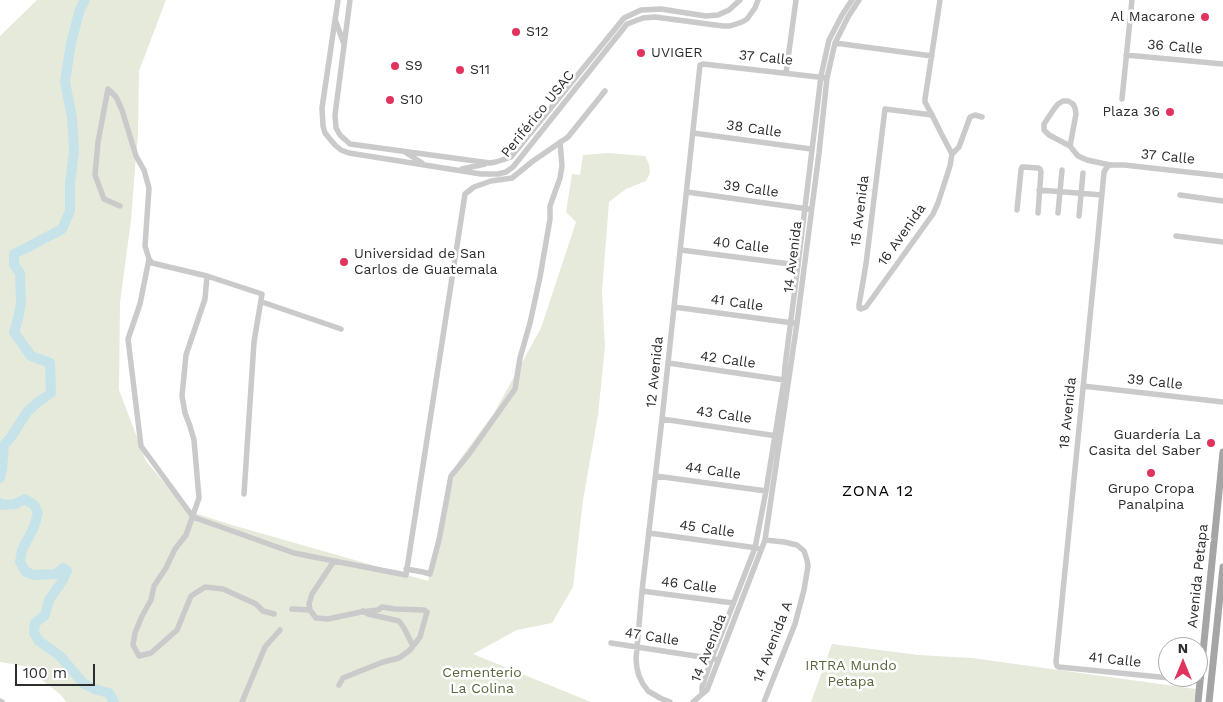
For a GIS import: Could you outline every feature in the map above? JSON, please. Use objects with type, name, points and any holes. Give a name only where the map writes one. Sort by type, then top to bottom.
[{"type":"main road","name":"Avenida Petapa","points":[[1204,637],[1223,452]]},
{"type":"main road","name":"Avenida Petapa","points":[[1209,702],[1223,567]]},
{"type":"main road","name":"Avenida Petapa","points":[[1198,702],[1199,687]]},
{"type":"street","name":"Periférico USAC","points":[[338,0],[322,108],[325,133],[335,145],[349,153],[481,174],[498,174],[514,167],[627,24],[642,18],[655,18],[730,26],[747,19],[758,0]]},
{"type":"street","name":"Periférico USAC","points":[[350,0],[335,115],[336,128],[342,138],[350,144],[490,162],[511,157],[624,18],[641,10],[661,9],[706,16],[718,15],[729,10],[740,0]]},
{"type":"street","points":[[786,73],[796,0]]},
{"type":"street","name":"14 Avenida","points":[[716,659],[758,549],[766,492],[778,436],[797,323],[812,150],[829,40],[852,0]]},
{"type":"street","name":"14 Avenida","points":[[693,702],[707,690],[733,603],[758,549],[765,540],[790,322],[798,265],[819,154],[824,77],[835,42],[859,0]]},
{"type":"street","points":[[940,0],[925,102],[952,154]]},
{"type":"street","points":[[1122,99],[1132,0]]},
{"type":"street","points":[[335,20],[345,45]]},
{"type":"street","points":[[835,42],[932,56]]},
{"type":"street","name":"36 Calle","points":[[1126,55],[1223,64]]},
{"type":"street","name":"37 Calle","points":[[703,64],[824,77]]},
{"type":"street","name":"12 Avenida","points":[[670,702],[648,691],[643,684],[637,668],[637,647],[699,68],[703,64]]},
{"type":"street","points":[[120,206],[104,200],[94,175],[108,89],[116,97],[122,110],[136,156],[144,170],[149,188],[145,246],[152,263],[207,276],[262,294],[254,342],[244,494]]},
{"type":"street","points":[[149,259],[140,304],[128,339],[141,446],[193,518],[294,554],[406,575],[465,194],[474,187],[491,181],[512,178],[568,137],[605,91]]},
{"type":"street","name":"37 Calle","points":[[1070,146],[1076,108],[1068,101],[1063,101],[1054,108],[1044,124],[1044,130],[1049,135],[1070,146],[1078,156],[1110,165],[1223,176]]},
{"type":"street","name":"15 Avenida","points":[[866,308],[862,309],[859,305],[866,264],[885,109],[932,115]]},
{"type":"street","name":"16 Avenida","points":[[866,308],[933,214],[944,187],[952,154],[959,147],[970,117],[975,115],[982,116]]},
{"type":"street","name":"38 Calle","points":[[692,133],[812,150]]},
{"type":"street","points":[[406,569],[430,574],[439,540],[451,476],[470,454],[515,389],[520,358],[540,277],[550,219],[550,206],[560,178],[562,166],[560,142]]},
{"type":"street","points":[[403,151],[425,165]]},
{"type":"street","points":[[458,170],[490,162]]},
{"type":"street","name":"18 Avenida","points":[[1057,666],[1104,172],[1110,165]]},
{"type":"street","points":[[1017,210],[1020,170],[1022,167],[1038,168],[1040,169],[1038,213]]},
{"type":"street","points":[[1058,214],[1062,170]]},
{"type":"street","points":[[1079,216],[1083,172]]},
{"type":"street","points":[[1040,190],[1102,196]]},
{"type":"street","name":"39 Calle","points":[[686,192],[808,209]]},
{"type":"street","points":[[1180,195],[1223,201]]},
{"type":"street","points":[[1176,236],[1223,242]]},
{"type":"street","name":"40 Calle","points":[[681,250],[798,265]]},
{"type":"street","points":[[207,276],[205,298],[186,355],[182,396],[196,456],[199,498],[186,534],[175,549],[166,568],[154,586],[151,600],[142,616],[132,645],[140,656],[151,653],[177,630],[191,596],[205,587],[223,589],[256,604],[263,611],[274,614]]},
{"type":"street","points":[[262,302],[341,330]]},
{"type":"street","name":"41 Calle","points":[[674,307],[797,323]]},
{"type":"street","name":"42 Calle","points":[[668,364],[784,380]]},
{"type":"street","name":"39 Calle","points":[[1083,386],[1223,402]]},
{"type":"street","name":"43 Calle","points":[[662,419],[778,436]]},
{"type":"street","name":"44 Calle","points":[[656,476],[766,492]]},
{"type":"street","name":"45 Calle","points":[[649,534],[758,549]]},
{"type":"street","name":"14 Avenida A","points":[[764,702],[798,615],[808,572],[804,551],[797,546],[784,542],[765,540]]},
{"type":"street","points":[[334,561],[312,594],[309,604],[310,610],[316,618],[328,619],[363,611],[378,610],[382,607],[395,610],[424,610],[427,612],[420,637],[410,650],[399,658],[383,662],[344,678],[339,684]]},
{"type":"street","name":"46 Calle","points":[[642,591],[733,603]]},
{"type":"street","points":[[292,609],[310,610]]},
{"type":"street","points":[[363,611],[368,614],[399,621],[413,646]]},
{"type":"street","points":[[242,702],[264,648],[280,630]]},
{"type":"street","name":"47 Calle","points":[[611,643],[716,659]]},
{"type":"street","name":"41 Calle","points":[[1057,666],[1158,677]]},
{"type":"green space","name":"Cementerio La Colina","points":[[37,0],[166,0],[139,71],[138,135],[131,220],[120,303],[119,390],[146,461],[188,511],[428,581],[458,462],[494,413],[541,328],[576,222],[566,212],[572,174],[580,175],[583,155],[609,153],[645,156],[649,164],[650,173],[646,181],[626,189],[609,202],[602,292],[605,347],[598,415],[583,500],[573,587],[552,623],[517,630],[473,654],[591,702],[66,702],[61,695],[24,666],[0,662],[0,36]]},
{"type":"green space","name":"IRTRA Mundo Petapa","points":[[832,644],[919,655],[972,658],[1158,684],[1158,687],[1196,689],[1194,702],[811,702]]},
{"type":"waterway","points":[[0,478],[4,445],[27,412],[51,393],[50,363],[31,356],[14,332],[21,304],[20,273],[14,265],[14,254],[62,229],[70,211],[70,184],[74,151],[72,117],[65,82],[71,43],[80,9],[85,0]]},
{"type":"waterway","points":[[0,503],[3,505],[15,504],[25,499],[34,505],[38,513],[34,527],[22,550],[20,562],[26,572],[34,575],[56,574],[63,568],[67,571],[49,600],[45,615],[35,623],[34,633],[39,641],[60,656],[84,684],[109,693],[114,702]]},
{"type":"place","name":"Al Macarone","points":[[1205,17]]},
{"type":"place","name":"S12","points":[[516,32]]},
{"type":"place","name":"UVIGER","points":[[641,53]]},
{"type":"place","name":"S9","points":[[395,66]]},
{"type":"place","name":"S11","points":[[460,70]]},
{"type":"place","name":"S10","points":[[390,100]]},
{"type":"place","name":"Plaza 36","points":[[1170,112]]},
{"type":"place","name":"Universidad de San Carlos de Guatemala","points":[[344,262]]},
{"type":"place","name":"Guardería La Casita del Saber","points":[[1211,443]]},
{"type":"place","name":"Grupo Cropa Panalpina","points":[[1151,473]]},
{"type":"district","name":"ZONA 12","points":[[878,491]]}]
